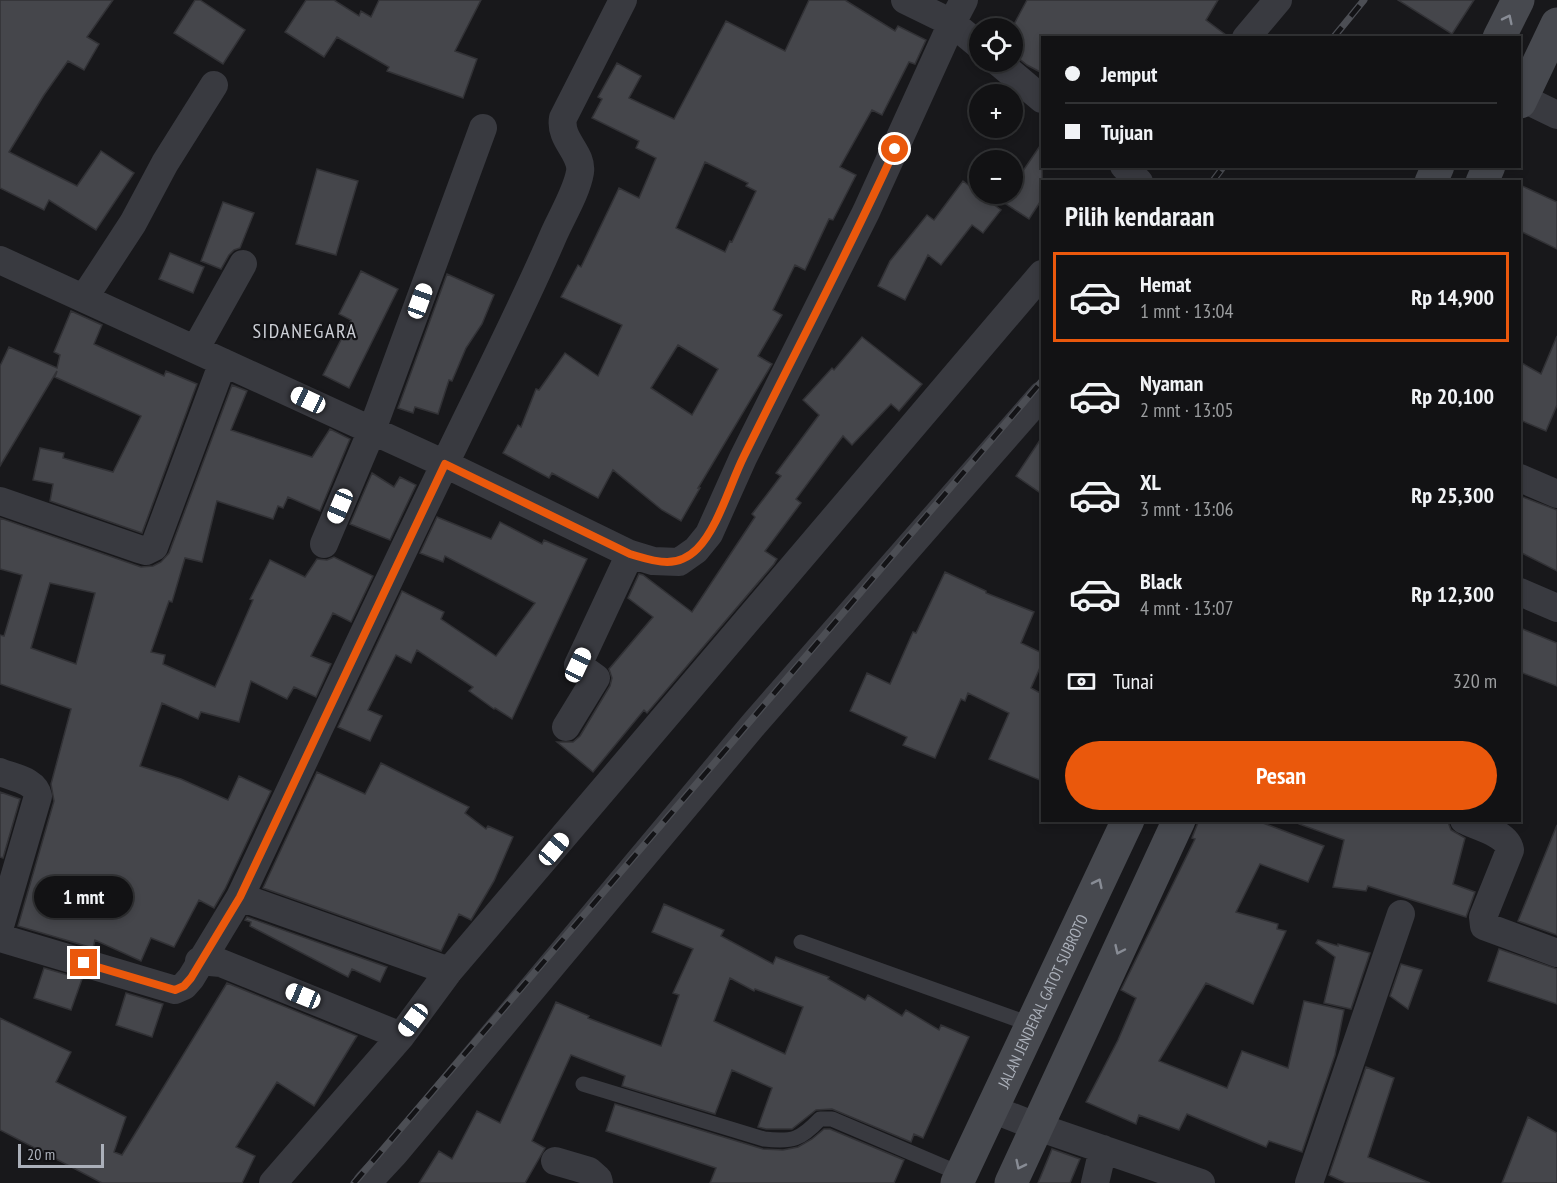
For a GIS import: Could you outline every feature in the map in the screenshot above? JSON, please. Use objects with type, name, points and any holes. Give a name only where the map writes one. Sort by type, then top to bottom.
[{"type":"main road","points":[[1500,36],[1518,0]]},
{"type":"main road","points":[[1521,100],[1548,60],[1557,24]]},
{"type":"main road","name":"JALAN JENDERAL GATOT SUBROTO","points":[[959,1179],[1127,822]]},
{"type":"main road","points":[[1011,1183],[1178,822]]},
{"type":"street","points":[[0,938],[175,990],[184,986],[191,978],[240,897],[525,300],[580,174],[579,161],[561,126],[563,117],[623,0]]},
{"type":"street","points":[[905,0],[958,12],[969,29]]},
{"type":"street","points":[[1248,36],[1278,0]]},
{"type":"street","points":[[0,260],[445,464],[630,554],[653,561],[680,562],[696,550],[709,534],[856,207],[958,12]]},
{"type":"street","points":[[1010,72],[1041,98]]},
{"type":"street","points":[[84,298],[134,223],[165,163],[214,85]]},
{"type":"street","points":[[1521,100],[1557,115]]},
{"type":"street","points":[[324,544],[372,430],[483,128]]},
{"type":"street","points":[[196,348],[243,264]]},
{"type":"street","points":[[273,1183],[401,1036],[449,971],[1041,275]]},
{"type":"street","points":[[0,501],[139,549],[146,551],[154,547],[224,362]]},
{"type":"street","points":[[367,1183],[394,1154],[754,724],[1041,396]]},
{"type":"street","points":[[1521,478],[1557,495]]},
{"type":"street","points":[[566,727],[596,678],[578,665],[630,554]]},
{"type":"street","points":[[1521,592],[1557,608]]},
{"type":"street","points":[[0,772],[31,784],[37,789],[38,796],[0,926]]},
{"type":"street","points":[[1469,822],[1501,836],[1510,846],[1483,917],[1484,926],[1557,953]]},
{"type":"street","points":[[240,897],[449,971]]},
{"type":"street","points":[[1309,1183],[1401,914]]},
{"type":"street","points":[[200,962],[221,963],[401,1036]]},
{"type":"street","points":[[992,1109],[1201,1183]]},
{"type":"street","points":[[1095,1183],[1102,1149]]},
{"type":"street","points":[[555,1161],[589,1171],[599,1183]]},
{"type":"lane","points":[[801,942],[1030,1024]]},
{"type":"lane","points":[[583,1084],[764,1140],[783,1141],[798,1138],[806,1134],[820,1119],[832,1119],[959,1179]]},
{"type":"building","points":[[0,0],[113,0],[87,37],[99,44],[84,70],[68,61],[9,152],[77,186],[101,151],[134,173],[96,230],[49,200],[44,210],[0,188]]},
{"type":"building","points":[[195,0],[200,0],[245,30],[223,64],[174,33]]},
{"type":"building","points":[[306,0],[334,0],[359,16],[361,11],[371,17],[379,0],[481,0],[455,51],[477,59],[463,98],[387,71],[389,67],[337,37],[324,57],[285,32]]},
{"type":"building","points":[[809,0],[845,0],[895,31],[898,26],[926,40],[915,64],[909,62],[882,115],[872,110],[840,167],[856,175],[833,220],[829,219],[805,270],[795,265],[773,310],[782,315],[758,356],[772,364],[698,488],[700,488],[681,521],[662,510],[613,470],[598,498],[552,473],[549,478],[503,453],[518,425],[521,427],[536,389],[539,390],[565,353],[598,376],[622,325],[561,297],[578,265],[581,267],[619,188],[639,198],[656,158],[636,148],[639,141],[592,118],[602,99],[598,97],[617,63],[641,76],[629,98],[674,119],[726,21],[785,51]],"holes":[[[705,162],[748,183],[746,186],[756,191],[725,252],[676,228]],[[678,345],[718,369],[692,415],[651,388]]]},
{"type":"building","points":[[1027,0],[1218,0],[1206,20],[1227,36],[1041,36],[1041,72],[1023,62],[1023,18],[1017,18]]},
{"type":"building","points":[[1398,0],[1474,0],[1452,34]]},
{"type":"building","points":[[1041,144],[1041,201],[1029,219],[1006,204],[1023,204],[1023,171]]},
{"type":"building","points":[[317,169],[358,181],[336,255],[296,244]]},
{"type":"building","points":[[963,181],[969,186],[969,204],[993,204],[1001,210],[983,233],[972,225],[941,265],[928,255],[905,300],[878,286],[890,261],[927,215],[934,220]]},
{"type":"building","points":[[1521,185],[1557,202],[1557,249],[1521,231]]},
{"type":"building","points":[[223,202],[254,213],[240,248],[229,255],[221,269],[201,261]]},
{"type":"building","points":[[170,253],[204,267],[193,293],[159,279]]},
{"type":"building","points":[[361,271],[398,289],[349,388],[323,375],[351,320],[339,314]]},
{"type":"building","points":[[447,274],[494,295],[482,324],[466,348],[452,381],[449,380],[438,414],[415,407],[413,413],[398,408]]},
{"type":"building","points":[[71,311],[102,325],[94,344],[164,376],[166,371],[197,384],[142,533],[50,501],[53,484],[33,480],[40,448],[64,453],[63,458],[113,472],[141,416],[55,377],[57,371],[0,466],[0,366],[9,347],[57,368],[60,355],[54,352]]},
{"type":"building","points":[[1557,336],[1557,405],[1546,431],[1521,420],[1521,363],[1541,374]]},
{"type":"building","points":[[862,337],[922,384],[899,411],[891,404],[852,445],[843,436],[796,499],[801,503],[765,551],[777,559],[774,564],[647,713],[644,710],[593,772],[557,742],[573,742],[580,736],[610,686],[612,678],[609,669],[653,617],[628,598],[639,574],[692,612],[755,517],[752,514],[781,476],[776,473],[819,415],[803,400],[832,368],[834,370]]},
{"type":"building","points":[[232,385],[247,391],[231,430],[312,457],[330,429],[350,439],[320,511],[288,497],[283,508],[278,506],[273,519],[217,501],[202,562],[185,558],[172,602],[169,601],[151,652],[165,655],[163,664],[215,687],[253,600],[250,599],[270,560],[305,577],[317,559],[327,560],[334,557],[373,576],[351,622],[333,613],[311,656],[331,664],[316,697],[294,687],[287,699],[251,681],[239,722],[201,712],[198,719],[162,703],[140,766],[181,779],[228,800],[239,776],[271,791],[214,908],[199,900],[174,947],[151,938],[141,961],[95,940],[93,948],[18,926],[54,801],[51,784],[71,709],[0,684],[0,635],[4,636],[22,575],[0,569],[0,518],[141,567],[153,566],[161,562],[169,553]],"holes":[[[50,583],[95,593],[76,664],[31,648]]]},
{"type":"building","points":[[1041,438],[1041,493],[1016,476]]},
{"type":"building","points":[[372,473],[394,487],[400,477],[416,485],[390,540],[350,524]]},
{"type":"building","points":[[1521,496],[1557,510],[1557,571],[1521,553]]},
{"type":"building","points":[[437,517],[491,539],[500,522],[542,544],[544,540],[587,559],[512,719],[469,691],[473,687],[417,650],[411,663],[396,655],[368,710],[382,716],[370,741],[338,727],[402,591],[444,612],[441,619],[496,656],[535,603],[445,556],[443,562],[420,553]]},
{"type":"building","points":[[945,572],[986,593],[1034,612],[1021,643],[1041,653],[1041,665],[1031,688],[1041,693],[1041,781],[989,759],[1009,713],[968,693],[965,701],[961,699],[935,758],[903,745],[907,737],[850,711],[867,673],[890,684],[913,632],[916,633]]},
{"type":"building","points":[[1521,628],[1557,643],[1557,686],[1521,672]]},
{"type":"building","points":[[381,763],[469,807],[465,813],[486,829],[488,826],[513,837],[494,881],[471,920],[459,914],[441,951],[263,888],[317,772],[365,794]]},
{"type":"building","points":[[0,792],[20,799],[3,858],[0,857]]},
{"type":"building","points":[[1198,822],[1260,822],[1324,846],[1308,882],[1260,864],[1236,912],[1278,924],[1277,929],[1286,931],[1253,1004],[1206,983],[1159,1061],[1227,1088],[1242,1051],[1288,1068],[1304,1001],[1344,1010],[1335,1055],[1302,1152],[1269,1141],[1266,1147],[1187,1114],[1179,1130],[1139,1115],[1136,1124],[1086,1102],[1118,1040],[1136,998],[1121,990],[1195,839],[1192,838]]},
{"type":"building","points":[[1299,822],[1448,822],[1451,830],[1465,838],[1453,884],[1475,892],[1466,917],[1368,886],[1366,891],[1333,887],[1344,840],[1299,824]]},
{"type":"building","points":[[1557,825],[1557,935],[1518,921]]},
{"type":"building","points":[[664,904],[724,930],[721,936],[773,964],[776,957],[829,977],[828,979],[865,1000],[868,995],[902,1016],[906,1010],[939,1030],[941,1025],[969,1037],[923,1138],[914,1134],[911,1142],[832,1109],[816,1110],[792,1129],[766,1129],[758,1127],[772,1088],[732,1070],[715,1114],[622,1086],[625,1076],[571,1055],[532,1141],[545,1148],[525,1183],[419,1183],[439,1151],[452,1159],[477,1111],[500,1123],[556,1002],[589,1016],[588,1018],[661,1046],[679,995],[673,993],[693,949],[652,932]],"holes":[[[730,978],[754,991],[755,989],[803,1007],[785,1054],[714,1021]]]},
{"type":"building","points":[[247,917],[387,967],[380,982],[352,969],[348,977],[250,926],[251,922],[245,920]]},
{"type":"building","points":[[1318,940],[1370,953],[1351,1009],[1324,1003],[1335,957],[1316,943]]},
{"type":"building","points":[[1499,949],[1557,969],[1557,1004],[1488,981]]},
{"type":"building","points":[[1401,964],[1422,970],[1408,1009],[1390,996]]},
{"type":"building","points":[[44,968],[82,979],[71,1010],[34,998]]},
{"type":"building","points":[[227,983],[357,1036],[314,1106],[277,1082],[236,1147],[255,1156],[242,1183],[102,1183],[0,1130],[0,1018],[71,1052],[56,1082],[126,1117],[114,1152],[122,1155]]},
{"type":"building","points":[[126,993],[163,1004],[152,1037],[116,1025]]},
{"type":"building","points":[[1366,1067],[1394,1078],[1368,1157],[1430,1183],[1346,1183],[1329,1175]]},
{"type":"building","points":[[615,1104],[763,1149],[783,1150],[798,1147],[824,1129],[830,1129],[904,1160],[894,1183],[710,1183],[716,1168],[606,1131]]},
{"type":"building","points":[[1528,1117],[1557,1133],[1557,1183],[1502,1183]]},
{"type":"building","points":[[1052,1149],[1080,1159],[1070,1183],[1038,1183]]},
{"type":"railway","points":[[1335,36],[1364,0]]},
{"type":"railway","points":[[1214,180],[1222,168]]},
{"type":"railway","points":[[354,1183],[1041,382]]},
{"type":"district","name":"SIDANEGARA","points":[[305,331]]},
{"type":"route","points":[[84,963],[175,990],[184,986],[191,978],[240,897],[445,464],[630,554],[653,561],[680,562],[696,550],[709,534],[743,459],[867,212],[895,149]]}]
